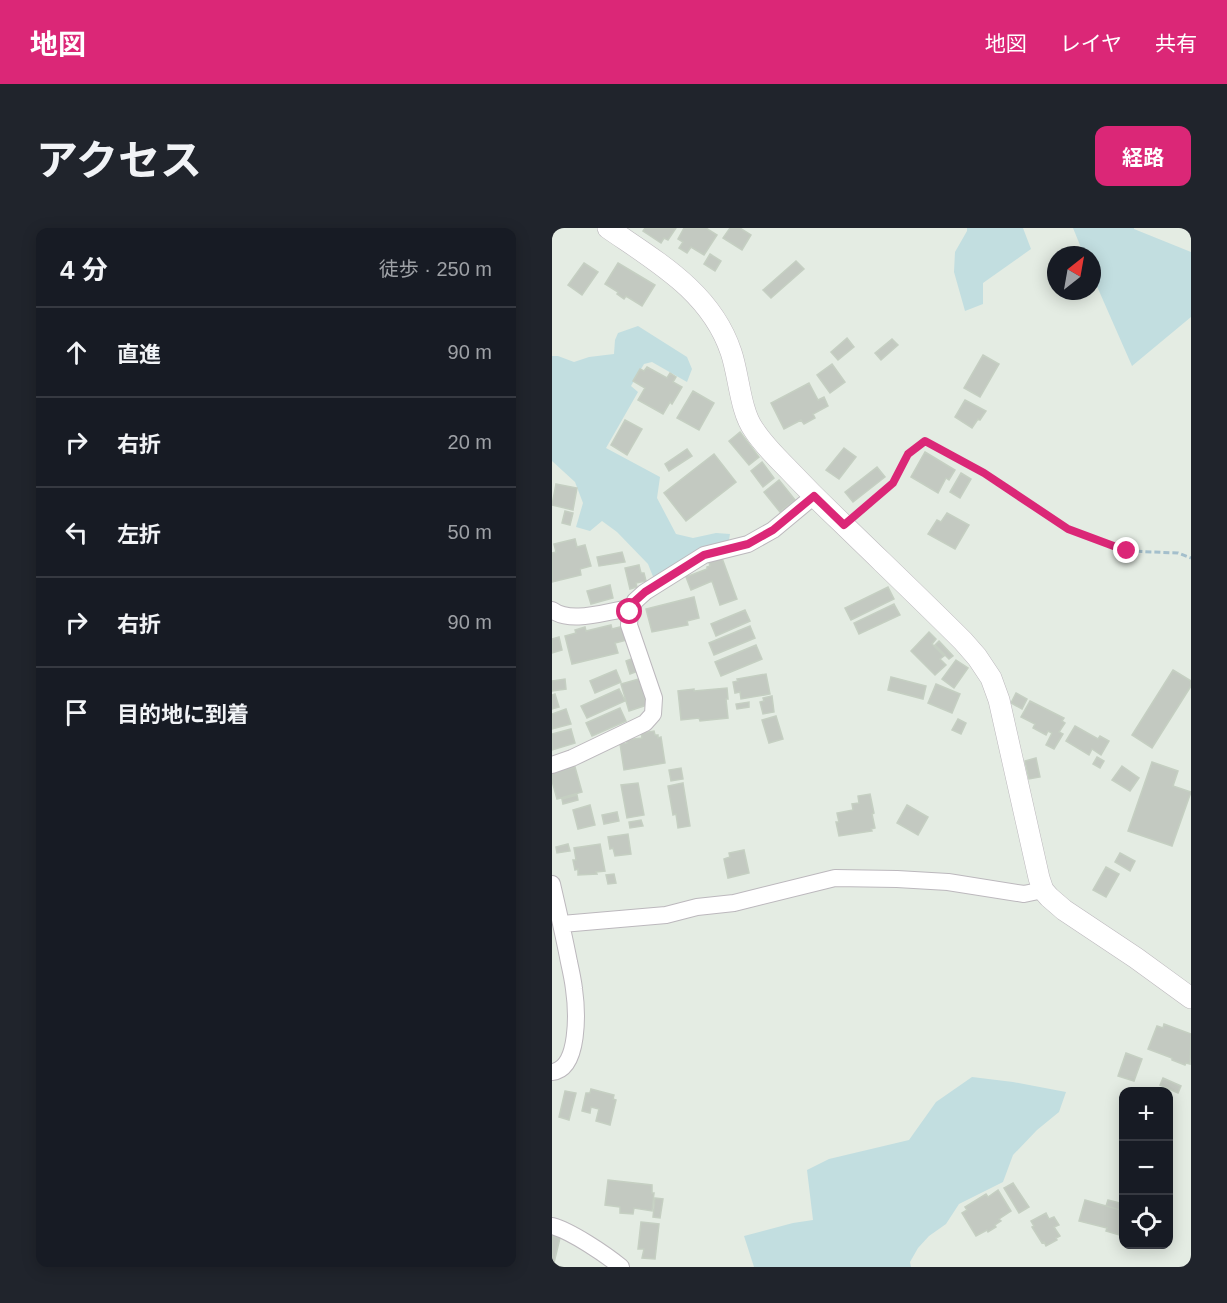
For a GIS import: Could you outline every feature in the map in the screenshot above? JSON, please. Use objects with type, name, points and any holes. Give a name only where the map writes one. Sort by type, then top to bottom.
[{"type":"street","points":[[608,228],[673,274],[703,302],[718,322],[728,343],[735,363],[745,411],[752,428],[765,445],[963,641],[991,678],[999,700],[1043,890],[1064,910],[1191,998]]},
{"type":"street","points":[[552,765],[572,758],[645,723],[653,714],[654,698],[629,625],[630,612],[635,601],[645,592],[704,555],[748,544],[773,530],[814,496]]},
{"type":"street","points":[[552,610],[569,617],[632,608]]},
{"type":"street","points":[[562,924],[666,915],[697,907],[734,903],[835,878],[948,882],[1024,894],[1043,890]]},
{"type":"street","points":[[552,884],[574,989],[575,1036],[566,1064],[557,1072],[552,1072]]},
{"type":"street","points":[[552,1226],[571,1234],[621,1267]]},
{"type":"path","points":[[844,525],[893,483],[908,454],[925,441],[984,473],[1068,529],[1127,551],[1178,553],[1191,558]]},
{"type":"shaded area","points":[[967,228],[1023,228],[1031,249],[983,283],[983,304],[965,311],[954,272],[955,252]]},
{"type":"shaded area","points":[[1073,228],[1134,228],[1191,252],[1191,317],[1132,366],[1101,295],[1101,246],[1080,246]]},
{"type":"shaded area","points":[[638,326],[687,357],[692,369],[687,382],[652,362],[644,364],[631,386],[638,392],[606,448],[660,477],[657,498],[676,534],[693,538],[716,533],[730,534],[729,540],[707,549],[654,579],[648,564],[617,532],[602,521],[590,531],[576,527],[583,503],[575,482],[552,461],[552,356],[574,362],[589,357],[614,354],[618,333]]},
{"type":"shaded area","points":[[972,1077],[1066,1092],[1059,1112],[1037,1130],[1013,1155],[1003,1182],[959,1204],[946,1224],[929,1236],[918,1248],[910,1262],[911,1267],[754,1267],[744,1236],[813,1220],[807,1170],[829,1159],[909,1140],[936,1102]]},
{"type":"building","points":[[645,228],[676,228],[668,240],[664,238],[661,243],[643,231]]},
{"type":"building","points":[[684,228],[706,228],[717,235],[704,255],[691,247],[687,253],[679,248],[683,242],[678,239]]},
{"type":"building","points":[[730,228],[740,228],[751,235],[742,250],[723,238]]},
{"type":"building","points":[[710,254],[721,261],[715,271],[704,264]]},
{"type":"building","points":[[796,261],[804,269],[771,298],[763,290]]},
{"type":"building","points":[[584,263],[598,272],[582,295],[568,285]]},
{"type":"building","points":[[618,263],[655,285],[642,306],[626,296],[624,299],[605,284]]},
{"type":"building","points":[[847,338],[854,347],[838,360],[831,352]]},
{"type":"building","points":[[892,339],[898,345],[881,360],[875,353]]},
{"type":"building","points":[[983,355],[999,364],[980,397],[964,388]]},
{"type":"building","points":[[832,364],[845,382],[830,393],[817,375]]},
{"type":"building","points":[[647,367],[667,378],[670,373],[676,377],[673,382],[682,387],[663,414],[638,400],[645,388],[633,381],[640,369],[644,371]]},
{"type":"building","points":[[809,383],[818,400],[824,397],[828,406],[813,414],[815,418],[804,424],[801,420],[784,429],[771,403]]},
{"type":"building","points":[[693,391],[714,403],[699,430],[677,418]]},
{"type":"building","points":[[965,400],[986,411],[972,428],[955,417]]},
{"type":"building","points":[[625,420],[642,429],[627,455],[611,445]]},
{"type":"building","points":[[740,432],[759,457],[749,465],[729,441]]},
{"type":"building","points":[[844,448],[856,457],[839,479],[826,470]]},
{"type":"building","points":[[687,449],[692,456],[669,471],[665,464]]},
{"type":"building","points":[[925,452],[955,470],[949,480],[946,478],[938,493],[911,477]]},
{"type":"building","points":[[714,454],[736,482],[686,521],[664,493]]},
{"type":"building","points":[[762,462],[774,478],[763,487],[751,471]]},
{"type":"building","points":[[877,467],[885,477],[853,502],[845,492]]},
{"type":"building","points":[[961,473],[971,479],[960,498],[950,492]]},
{"type":"building","points":[[779,480],[795,500],[780,512],[764,492]]},
{"type":"building","points":[[556,484],[577,488],[573,510],[552,505]]},
{"type":"building","points":[[565,511],[573,513],[570,525],[562,523]]},
{"type":"building","points":[[947,513],[969,525],[955,549],[928,534],[937,520],[941,522]]},
{"type":"building","points":[[575,539],[577,547],[585,545],[591,566],[580,569],[581,575],[552,582],[552,553],[556,552],[554,544]]},
{"type":"building","points":[[622,552],[625,562],[599,566],[597,557]]},
{"type":"building","points":[[722,558],[737,599],[720,605],[712,581],[691,590],[686,577],[707,569],[710,566],[709,562]]},
{"type":"building","points":[[639,565],[646,581],[636,583],[637,587],[630,589],[625,568]]},
{"type":"building","points":[[610,585],[613,598],[591,604],[587,591]]},
{"type":"building","points":[[888,587],[894,599],[851,620],[845,608]]},
{"type":"building","points":[[694,597],[699,618],[687,621],[688,625],[652,632],[646,609]]},
{"type":"building","points":[[894,604],[900,615],[859,634],[854,623]]},
{"type":"building","points":[[745,610],[750,621],[716,636],[711,624]]},
{"type":"building","points":[[611,625],[612,629],[624,626],[627,640],[615,643],[618,653],[572,664],[565,636],[585,627],[586,631]]},
{"type":"building","points":[[750,626],[755,638],[714,655],[709,643]]},
{"type":"building","points":[[929,632],[936,639],[932,644],[944,656],[940,659],[946,665],[935,675],[911,651]]},
{"type":"building","points":[[559,637],[562,650],[552,653],[552,639]]},
{"type":"building","points":[[939,641],[953,656],[949,659],[935,645]]},
{"type":"building","points":[[756,645],[762,659],[721,676],[715,662]]},
{"type":"building","points":[[634,658],[638,671],[630,674],[626,661]]},
{"type":"building","points":[[956,660],[968,668],[954,688],[942,679]]},
{"type":"building","points":[[616,670],[621,682],[595,693],[590,681]]},
{"type":"building","points":[[1173,670],[1191,681],[1191,686],[1152,748],[1132,735]]},
{"type":"building","points":[[766,674],[770,694],[741,699],[740,692],[735,693],[733,682],[738,681],[737,679]]},
{"type":"building","points":[[891,677],[926,686],[923,699],[888,690]]},
{"type":"building","points":[[565,679],[566,689],[552,691],[552,681]]},
{"type":"building","points":[[639,679],[647,705],[629,711],[621,684]]},
{"type":"building","points":[[936,684],[960,694],[952,713],[928,703]]},
{"type":"building","points":[[727,688],[728,718],[700,721],[699,718],[681,720],[678,691]]},
{"type":"building","points":[[619,689],[625,701],[587,718],[581,706]]},
{"type":"building","points":[[1016,693],[1027,699],[1022,709],[1011,703]]},
{"type":"building","points":[[555,694],[559,707],[552,709],[552,695]]},
{"type":"building","points":[[772,696],[774,712],[763,714],[760,702],[764,701],[763,698]]},
{"type":"building","points":[[1030,701],[1064,718],[1062,721],[1065,723],[1059,732],[1063,734],[1054,749],[1046,745],[1052,733],[1048,731],[1046,735],[1033,728],[1035,724],[1021,717]]},
{"type":"building","points":[[749,702],[749,707],[737,709],[736,704]]},
{"type":"building","points":[[620,708],[626,721],[592,736],[586,723]]},
{"type":"building","points":[[566,709],[571,724],[552,729],[552,714]]},
{"type":"building","points":[[776,716],[783,739],[769,743],[762,720]]},
{"type":"building","points":[[958,719],[966,723],[961,734],[952,730]]},
{"type":"building","points":[[1075,726],[1098,739],[1100,736],[1109,741],[1101,755],[1092,749],[1089,755],[1066,741]]},
{"type":"building","points":[[571,729],[575,743],[552,750],[552,734]]},
{"type":"building","points":[[654,731],[658,738],[661,737],[665,763],[624,770],[620,744],[627,743],[626,740],[642,738],[641,733]]},
{"type":"building","points":[[1097,757],[1104,761],[1100,768],[1093,764]]},
{"type":"building","points":[[1036,758],[1040,777],[1029,779],[1025,761]]},
{"type":"building","points":[[1152,762],[1178,771],[1173,786],[1191,792],[1172,846],[1128,831]]},
{"type":"building","points":[[1122,766],[1139,778],[1130,791],[1112,780]]},
{"type":"building","points":[[575,767],[582,792],[557,799],[552,773]]},
{"type":"building","points":[[681,768],[683,779],[671,781],[669,770]]},
{"type":"building","points":[[638,783],[644,815],[627,818],[621,785]]},
{"type":"building","points":[[683,783],[690,826],[678,828],[676,814],[673,815],[668,786]]},
{"type":"building","points":[[870,794],[875,828],[871,829],[872,831],[839,836],[837,813],[853,810],[852,804],[859,803],[858,796]]},
{"type":"building","points":[[577,795],[578,800],[563,804],[562,799]]},
{"type":"building","points":[[590,805],[595,825],[578,829],[573,810]]},
{"type":"building","points":[[907,805],[928,817],[918,835],[897,823]]},
{"type":"building","points":[[617,812],[619,821],[604,824],[602,815]]},
{"type":"building","points":[[641,820],[643,826],[630,828],[629,822]]},
{"type":"building","points":[[628,834],[631,854],[615,856],[613,848],[610,849],[608,837]]},
{"type":"building","points":[[568,844],[570,851],[557,853],[556,847]]},
{"type":"building","points":[[600,844],[605,871],[578,875],[578,869],[575,870],[573,860],[576,860],[574,848]]},
{"type":"building","points":[[744,850],[749,873],[728,878],[724,859],[730,857],[729,853]]},
{"type":"building","points":[[1120,853],[1135,861],[1130,871],[1115,862]]},
{"type":"building","points":[[1106,867],[1119,874],[1106,897],[1093,890]]},
{"type":"building","points":[[614,874],[616,883],[608,884],[606,875]]},
{"type":"building","points":[[1164,1024],[1191,1034],[1190,1064],[1185,1065],[1148,1049],[1157,1026],[1163,1028]]},
{"type":"building","points":[[1126,1053],[1142,1059],[1134,1081],[1118,1076]]},
{"type":"building","points":[[1163,1078],[1181,1086],[1178,1093],[1173,1091],[1173,1087],[1160,1085]]},
{"type":"building","points":[[591,1089],[614,1095],[613,1099],[616,1100],[610,1125],[596,1121],[599,1109],[591,1107],[590,1113],[582,1111],[586,1093],[590,1093]]},
{"type":"building","points":[[565,1091],[576,1093],[569,1120],[559,1117]]},
{"type":"building","points":[[608,1180],[652,1185],[652,1193],[654,1193],[652,1211],[634,1208],[633,1214],[620,1213],[620,1207],[605,1205]]},
{"type":"building","points":[[1013,1183],[1029,1207],[1019,1213],[1004,1188]]},
{"type":"building","points":[[998,1190],[1011,1211],[999,1219],[1001,1221],[995,1225],[996,1227],[976,1236],[962,1213],[967,1210],[965,1207],[986,1194],[988,1197]]},
{"type":"building","points":[[655,1198],[663,1199],[660,1218],[653,1217]]},
{"type":"building","points":[[1085,1200],[1119,1210],[1119,1235],[1106,1231],[1107,1228],[1079,1221]]},
{"type":"building","points":[[1108,1200],[1119,1203],[1119,1210],[1106,1206]]},
{"type":"building","points":[[1046,1213],[1049,1219],[1054,1217],[1059,1225],[1054,1227],[1060,1236],[1046,1246],[1032,1227],[1034,1226],[1031,1221]]},
{"type":"building","points":[[641,1222],[659,1224],[655,1259],[642,1258],[644,1249],[638,1249]]},
{"type":"building","points":[[552,1236],[560,1238],[553,1267],[552,1267]]},
{"type":"route","points":[[630,612],[635,601],[645,592],[704,555],[748,544],[773,530],[814,496],[844,525],[893,483],[908,454],[925,441],[984,473],[1068,529],[1127,551]]}]
